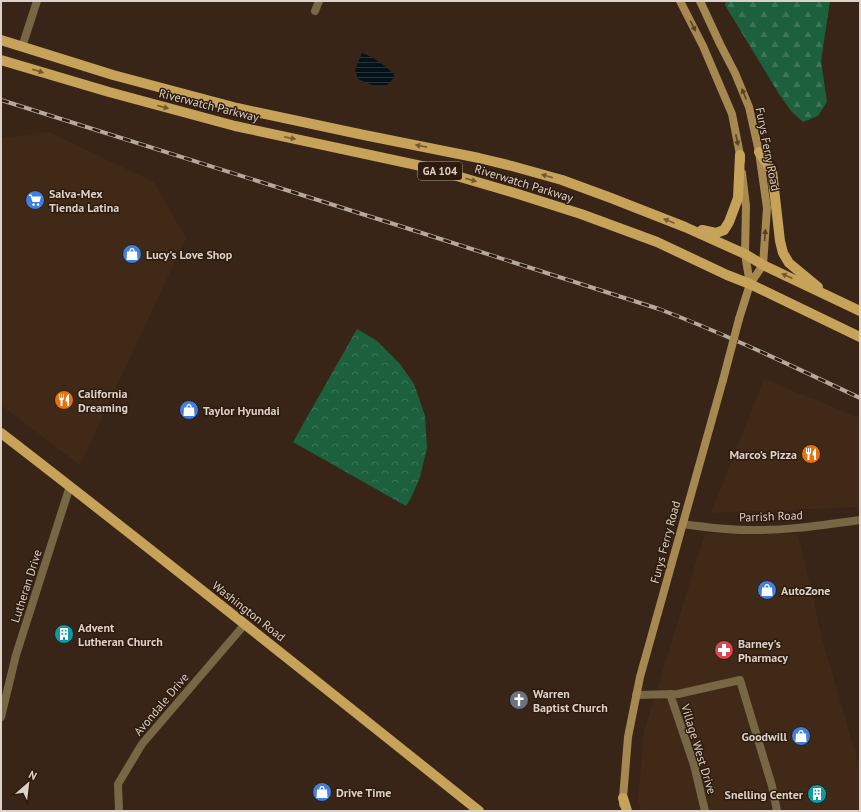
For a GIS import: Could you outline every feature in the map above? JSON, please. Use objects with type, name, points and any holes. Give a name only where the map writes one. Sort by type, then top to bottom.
[{"type":"main road","name":"Furys Ferry Road","points":[[680,1],[703,46],[732,114],[740,155],[746,206],[744,254],[750,284]]},
{"type":"main road","name":"Furys Ferry Road","points":[[624,811],[623,798],[628,737],[640,677],[739,319],[750,284],[762,265],[767,208],[759,152],[749,107],[736,73],[720,44],[700,1]]},
{"type":"main road","name":"Riverwatch Parkway","points":[[1,40],[113,75],[237,108],[479,158],[562,180],[685,227],[860,311]]},
{"type":"main road","name":"Riverwatch Parkway","points":[[1,60],[109,92],[235,126],[426,167],[582,214],[662,244],[727,275],[750,284],[860,337]]},
{"type":"main road","points":[[759,152],[772,170],[780,241],[783,253],[789,263],[830,297]]},
{"type":"main road","points":[[685,227],[716,233],[724,230],[729,222],[738,198],[740,155]]},
{"type":"main road","name":"Washington Road","points":[[1,433],[245,624],[478,811]]},
{"type":"main road","points":[[623,798],[627,811]]},
{"type":"street","points":[[22,47],[37,1]]},
{"type":"street","points":[[315,11],[318,1]]},
{"type":"street","name":"Lutheran Drive","points":[[1,717],[16,655],[70,486]]},
{"type":"street","name":"Parrish Road","points":[[683,524],[724,529],[760,530],[799,528],[860,520]]},
{"type":"street","name":"Avondale Drive","points":[[119,811],[118,784],[142,744],[245,624]]},
{"type":"street","name":"Village West Drive","points":[[636,695],[678,694],[740,680],[772,786],[777,811]]},
{"type":"street","name":"Village West Drive","points":[[670,694],[694,765],[705,811]]},
{"type":"shaded area","points":[[362,53],[379,62],[394,74],[394,78],[387,85],[372,85],[358,79],[355,70]]},
{"type":"shaded area","points":[[49,132],[154,182],[186,238],[80,465],[1,405],[1,138]]},
{"type":"shaded area","points":[[764,379],[860,418],[860,507],[711,513]]},
{"type":"shaded area","points":[[705,533],[798,534],[823,642],[860,769],[860,811],[641,811],[638,800],[644,732]]},
{"type":"green space","points":[[726,1],[830,1],[821,61],[827,102],[818,116],[803,122],[791,111],[779,94],[725,5]]},
{"type":"green space","points":[[357,329],[377,341],[400,364],[414,384],[425,416],[427,448],[420,477],[406,506],[293,442]]},
{"type":"railway","points":[[1,100],[659,309],[736,340],[860,398]]},
{"type":"place","name":"Salva-Mex Tienda Latina","points":[[35,200]]},
{"type":"place","name":"Lucy's Love Shop","points":[[132,254]]},
{"type":"place","name":"California Dreaming","points":[[64,400]]},
{"type":"place","name":"Taylor Hyundai","points":[[189,410]]},
{"type":"place","name":"Marco's Pizza","points":[[811,454]]},
{"type":"place","name":"AutoZone","points":[[767,590]]},
{"type":"place","name":"Advent Lutheran Church","points":[[64,634]]},
{"type":"place","name":"Barney's Pharmacy","points":[[724,650]]},
{"type":"place","name":"Warren Baptist Church","points":[[519,700]]},
{"type":"place","name":"Goodwill","points":[[801,736]]},
{"type":"place","name":"Drive Time","points":[[322,792]]},
{"type":"place","name":"Snelling Center","points":[[817,794]]}]
